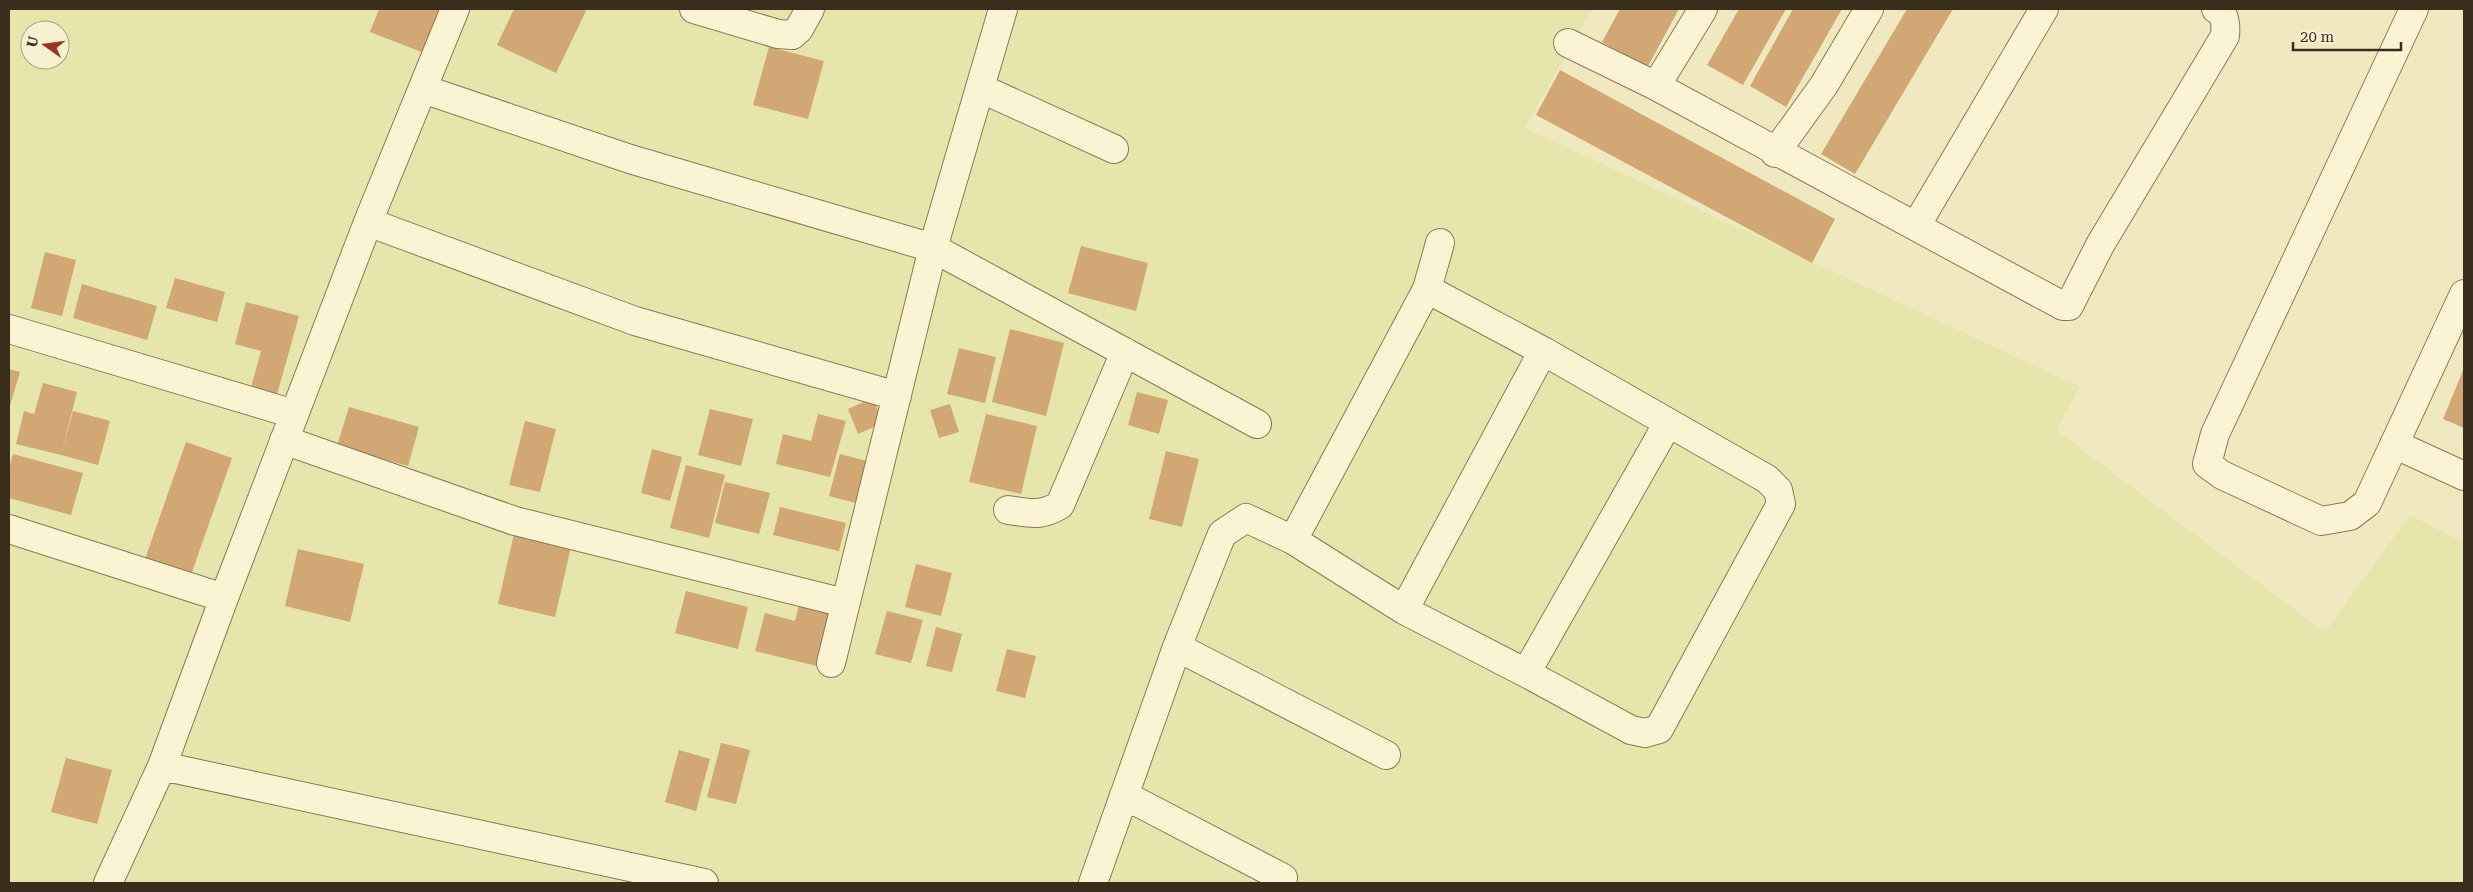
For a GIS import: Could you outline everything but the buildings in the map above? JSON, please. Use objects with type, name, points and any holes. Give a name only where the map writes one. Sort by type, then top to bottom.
[{"type":"street","points":[[108,883],[162,766],[224,598],[368,222],[455,9]]},
{"type":"street","points":[[694,9],[778,34],[792,35],[799,29],[810,9]]},
{"type":"street","points":[[831,663],[933,248],[1003,9]]},
{"type":"street","points":[[1656,86],[1703,9]]},
{"type":"street","points":[[1775,153],[1824,85],[1869,9]]},
{"type":"street","points":[[1916,226],[2044,9]]},
{"type":"street","points":[[1568,43],[1656,86],[1775,153],[1916,226],[2062,306],[2069,306],[2100,245],[2225,36],[2225,21],[2221,11],[2216,9]]},
{"type":"street","points":[[2414,9],[2215,434],[2207,464],[2222,475],[2321,521],[2350,516],[2367,503],[2464,294]]},
{"type":"street","points":[[980,88],[1114,150]]},
{"type":"street","points":[[423,89],[630,159],[933,248],[1257,424]]},
{"type":"street","points":[[368,222],[635,321],[897,396]]},
{"type":"street","points":[[1293,540],[1427,289],[1440,243]]},
{"type":"street","points":[[1093,883],[1177,647],[1222,534],[1246,518],[1293,540],[1404,610],[1631,730],[1645,733],[1659,729],[1781,504],[1778,490],[1767,479],[1543,351],[1427,289]]},
{"type":"street","points":[[9,329],[294,414]]},
{"type":"street","points":[[1404,610],[1543,351]]},
{"type":"street","points":[[1008,510],[1034,514],[1047,513],[1060,505],[1124,352]]},
{"type":"street","points":[[1526,673],[1668,423]]},
{"type":"street","points":[[284,440],[515,521],[846,603]]},
{"type":"street","points":[[2394,444],[2464,476]]},
{"type":"street","points":[[9,529],[224,598]]},
{"type":"street","points":[[1177,647],[1386,755]]},
{"type":"street","points":[[162,766],[704,883]]},
{"type":"street","points":[[1124,795],[1283,878]]},
{"type":"green space","points":[[9,9],[1592,9],[1525,128],[2080,387],[2056,430],[2325,632],[2410,515],[2464,543],[2464,883],[9,883]]}]
